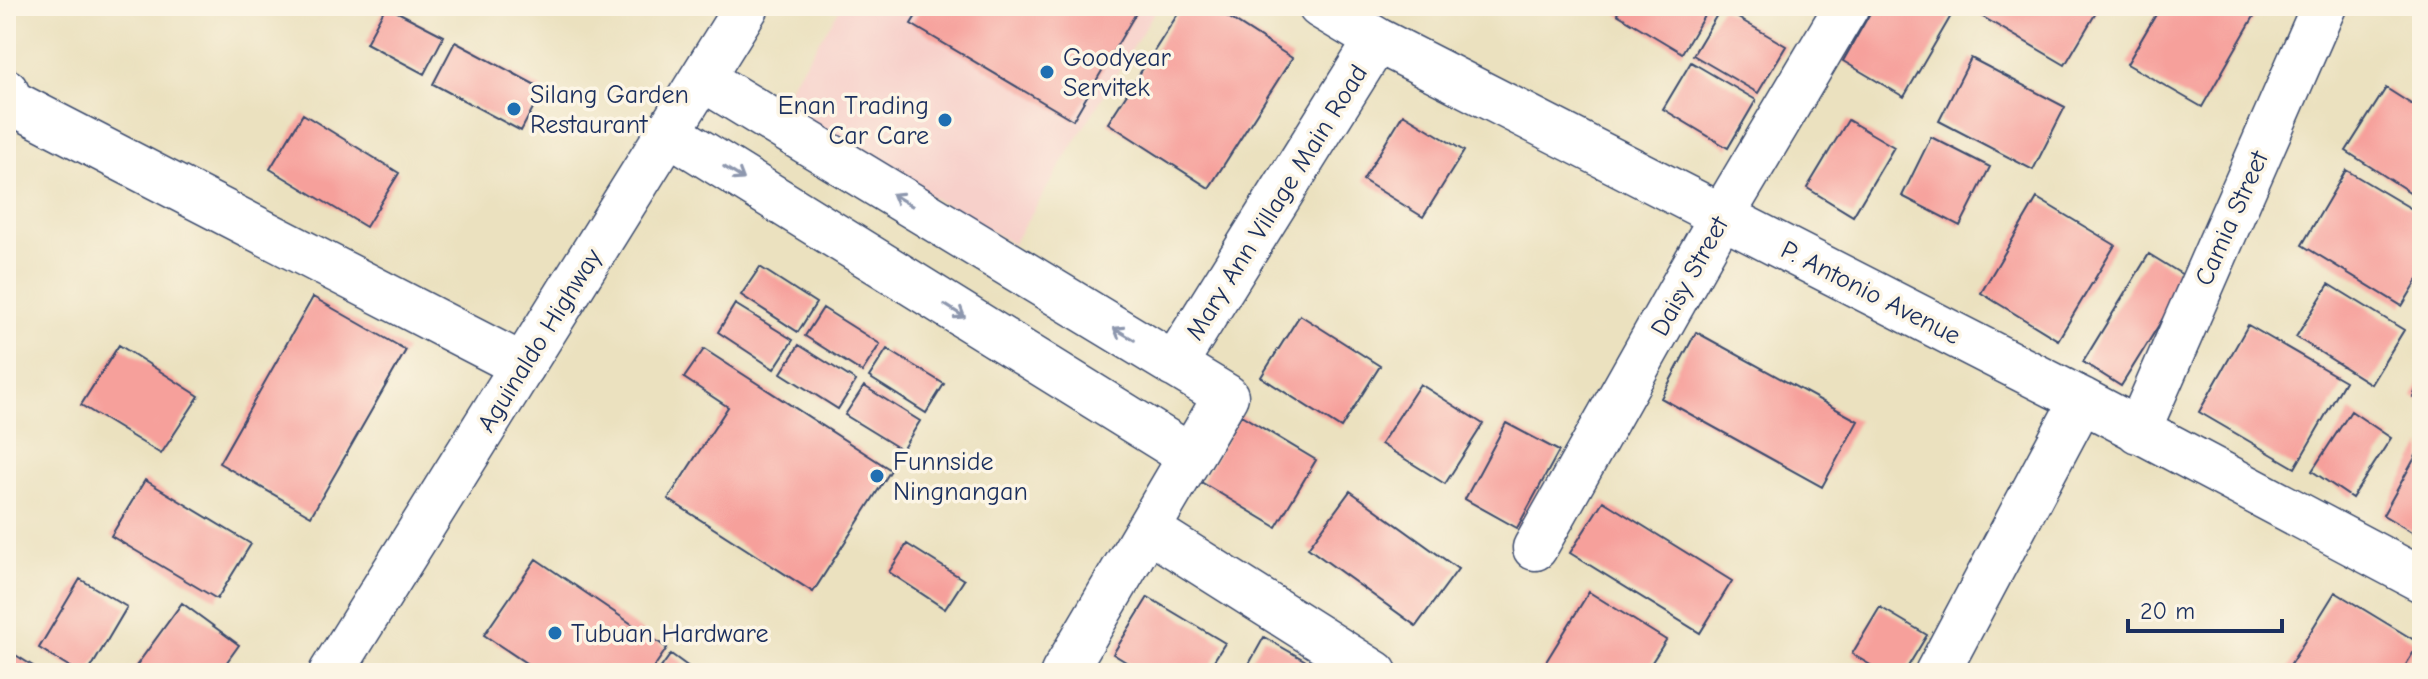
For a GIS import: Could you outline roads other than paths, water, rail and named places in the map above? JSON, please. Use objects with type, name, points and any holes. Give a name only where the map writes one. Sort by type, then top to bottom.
[{"type":"street","name":"Aguinaldo Highway","points":[[331,673],[747,6]]},
{"type":"street","name":"P. Antonio Avenue","points":[[1320,6],[1377,40],[2082,400],[2422,580]]},
{"type":"street","name":"Daisy Street","points":[[1535,548],[1722,216],[1847,6]]},
{"type":"street","name":"Camia Street","points":[[2138,431],[2324,6]]},
{"type":"street","name":"Mary Ann Village Main Road","points":[[1174,365],[1377,40]]},
{"type":"street","points":[[703,79],[1226,396],[1063,673]]},
{"type":"street","points":[[6,91],[11,102],[523,366]]},
{"type":"street","points":[[668,132],[1190,456]]},
{"type":"street","points":[[1937,673],[2082,400]]},
{"type":"street","points":[[1149,530],[1375,673]]},
{"type":"place","name":"Goodyear Servitek","points":[[1047,72]]},
{"type":"place","name":"Silang Garden Restaurant","points":[[514,109]]},
{"type":"place","name":"Enan Trading Car Care","points":[[945,120]]},
{"type":"place","name":"Funnside Ningnangan","points":[[877,476]]},
{"type":"place","name":"Tubuan Hardware","points":[[555,633]]}]
